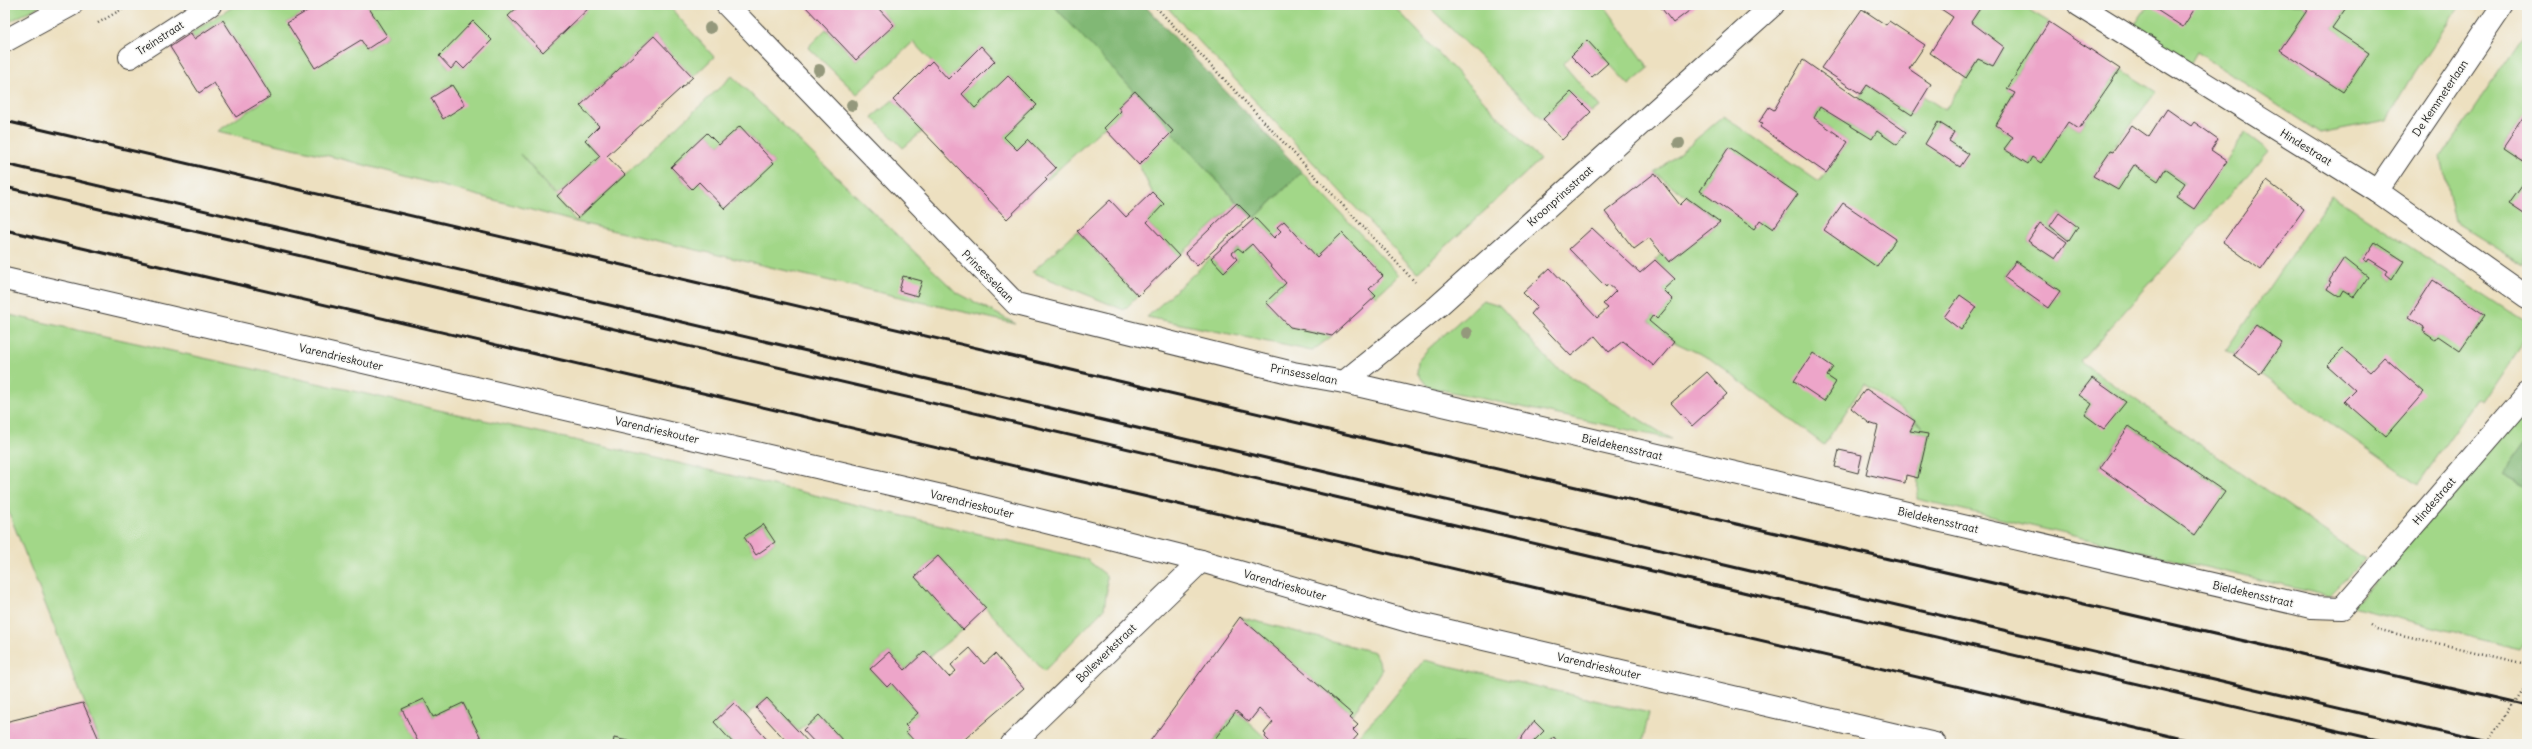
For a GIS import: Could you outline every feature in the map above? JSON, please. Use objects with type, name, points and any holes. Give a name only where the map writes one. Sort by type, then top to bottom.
[{"type":"street","points":[[5,41],[71,5]]},
{"type":"street","name":"Treinstraat","points":[[130,58],[210,5]]},
{"type":"street","name":"Prinsesselaan","points":[[727,5],[1016,304],[1293,373],[1344,382]]},
{"type":"street","name":"Kroonprinsstraat","points":[[1344,382],[1438,306],[1773,5]]},
{"type":"street","name":"Hindestraat","points":[[2079,5],[2377,191],[2527,297]]},
{"type":"street","name":"De Kemmeterlaan","points":[[2377,191],[2503,5]]},
{"type":"street","name":"Varendrieskouter","points":[[5,279],[959,500],[1201,561],[1415,622],[1935,744]]},
{"type":"street","name":"Bieldekensstraat","points":[[1344,382],[2311,607],[2342,608]]},
{"type":"street","name":"Hindestraat","points":[[2342,608],[2527,394]]},
{"type":"street","name":"Bollewerkstraat","points":[[1012,744],[1201,561]]},
{"type":"path","points":[[1154,5],[1438,306]]},
{"type":"path","points":[[2342,608],[2376,629],[2527,664]]},
{"type":"path","points":[[2487,744],[2527,682]]},
{"type":"green space","points":[[5,5],[42,5],[5,24]]},
{"type":"green space","points":[[236,5],[317,5],[287,23],[361,40],[367,49],[387,36],[367,5],[520,5],[508,17],[543,52],[592,5],[668,5],[714,57],[693,77],[654,36],[580,105],[599,126],[585,140],[600,156],[557,196],[520,154],[576,221],[732,76],[956,292],[1016,324],[576,222],[342,159],[218,131],[271,96],[223,20],[194,39],[191,33]],"holes":[[[473,22],[464,69],[457,62],[450,69],[439,56]],[[452,85],[443,118],[431,98]],[[740,126],[774,163],[725,209],[699,182],[691,189],[671,167],[707,133],[719,145]]]},
{"type":"green space","points":[[879,5],[1053,5],[1135,91],[1118,107],[1121,111],[1047,180],[1045,178],[1055,168],[1028,139],[1017,150],[1004,137],[1037,105],[1009,76],[975,108],[962,94],[995,61],[981,46],[948,79],[913,42],[857,94],[808,47],[826,29],[856,60],[894,25],[877,7]]},
{"type":"green space","points":[[1053,5],[1144,5],[1302,172],[1255,218],[1250,216]]},
{"type":"green space","points":[[1165,5],[1393,5],[1540,160],[1417,273]]},
{"type":"green space","points":[[1427,5],[1604,5],[1649,68],[1629,85],[1587,40],[1563,64],[1600,107],[1591,112],[1571,92],[1543,119]]},
{"type":"green space","points":[[1978,5],[2031,5],[2029,10],[2049,22],[2007,89],[2015,93],[1996,125],[2013,137],[2004,149],[2028,164],[2032,157],[2041,162],[2068,122],[2079,129],[2120,69],[2156,92],[2110,151],[2093,176],[2118,190],[2134,165],[2158,181],[2165,169],[2187,185],[2176,197],[2194,209],[2245,133],[2269,151],[2080,361],[2365,559],[2328,596],[1917,499],[1918,478],[1928,434],[1910,431],[1915,421],[1923,426],[1864,384],[1824,445],[1709,358],[1674,342],[1649,321],[1653,315],[1657,318],[1673,300],[1663,290],[1675,279],[1655,260],[1662,254],[1669,262],[1720,222],[1655,173],[1724,116],[1819,182],[1848,142],[1814,118],[1820,107],[1872,139],[1877,131],[1897,145],[1906,131],[1859,99],[1867,85],[1912,115],[1923,96],[1945,110],[1979,60],[1993,66],[2004,48],[1971,22],[1981,7]],"holes":[[[1938,122],[1954,132],[1949,141],[1968,154],[1960,167],[1926,144]],[[1729,147],[1798,194],[1773,229],[1760,220],[1754,228],[1700,191]],[[2059,213],[2078,227],[2069,240],[2050,226]],[[2040,224],[2067,241],[2055,259],[2028,241]],[[2016,261],[2060,291],[2048,308],[2004,277]],[[2092,378],[2126,402],[2104,428],[2085,415],[2092,404],[2079,394]],[[2129,426],[2225,491],[2195,535],[2100,467]]]},
{"type":"green space","points":[[2148,5],[2302,5],[2308,9],[2280,50],[2343,92],[2369,54],[2332,28],[2348,5],[2460,5],[2415,72],[2387,120],[2320,133],[2197,52],[2190,64],[2134,26]]},
{"type":"green space","points":[[2527,31],[2527,119],[2524,117],[2503,148],[2527,164],[2527,178],[2510,203],[2527,215],[2527,267],[2455,222],[2441,157]]},
{"type":"green space","points":[[893,100],[923,131],[903,148],[872,117]]},
{"type":"green space","points":[[1173,131],[1237,203],[1179,256],[1147,222],[1164,204],[1152,192],[1139,165]]},
{"type":"green space","points":[[1302,172],[1399,275],[1376,296],[1369,289],[1382,275],[1342,234],[1317,257],[1284,221],[1278,227],[1281,231],[1274,238],[1255,218]]},
{"type":"green space","points":[[2332,195],[2527,323],[2527,336],[2483,402],[2478,399],[2418,484],[2260,374],[2282,343],[2256,325],[2233,355],[2226,350]],"holes":[[[2375,242],[2404,261],[2392,280],[2386,275],[2388,271],[2369,259],[2367,262],[2363,260]],[[2344,258],[2368,277],[2354,297],[2343,290],[2339,296],[2327,289],[2331,282],[2329,281]],[[2433,280],[2485,315],[2460,350],[2438,336],[2435,340],[2422,331],[2424,327],[2409,317]]]},
{"type":"green space","points":[[1077,231],[1138,296],[1124,310],[1032,272]]},
{"type":"green space","points":[[1252,244],[1286,283],[1266,302],[1290,327],[1332,336],[1312,351],[1147,317],[1211,258],[1224,272],[1237,260],[1232,253],[1238,248],[1243,252]]},
{"type":"green space","points":[[1483,300],[1499,305],[1554,366],[1671,439],[1428,387],[1417,373],[1418,361],[1427,350]]},
{"type":"green space","points":[[5,314],[687,465],[1086,559],[1106,575],[1107,589],[1104,609],[1044,671],[938,556],[915,577],[963,630],[930,656],[925,651],[905,670],[889,652],[870,669],[887,687],[891,683],[918,713],[905,725],[909,729],[906,732],[914,741],[911,744],[892,744],[888,740],[882,744],[846,744],[819,715],[798,731],[767,698],[746,716],[733,703],[714,722],[734,744],[640,744],[615,738],[613,744],[484,744],[463,703],[433,717],[424,699],[402,709],[417,739],[406,744],[101,744],[5,503]],"holes":[[[763,524],[775,542],[756,555],[744,537]]]},
{"type":"green space","points":[[2527,408],[2527,440],[2503,474],[2527,487],[2527,637],[2520,648],[2352,607]]},
{"type":"green space","points":[[2527,440],[2527,487],[2503,474]]},
{"type":"green space","points":[[1240,617],[1374,652],[1382,669],[1353,715]]},
{"type":"green space","points":[[1424,660],[1649,713],[1642,744],[1559,744],[1553,738],[1546,744],[1531,744],[1544,731],[1534,721],[1517,744],[1350,744],[1385,708]]},
{"type":"green space","points":[[1236,711],[1272,744],[1212,744]]},
{"type":"building","points":[[317,5],[367,5],[387,36],[367,49],[361,40],[315,68],[287,23]]},
{"type":"building","points":[[520,5],[592,5],[543,52],[508,16]]},
{"type":"building","points":[[804,5],[879,5],[877,7],[894,25],[856,60]]},
{"type":"building","points":[[1659,5],[1697,5],[1673,23]]},
{"type":"building","points":[[1935,5],[1981,7],[1971,22],[2004,47],[1993,66],[1978,59],[1966,78],[1930,53],[1953,17]]},
{"type":"building","points":[[2149,5],[2197,5],[2183,27]]},
{"type":"building","points":[[2302,5],[2348,5],[2332,28],[2369,53],[2343,92],[2280,50],[2308,9]]},
{"type":"building","points":[[1862,9],[1886,25],[1889,21],[1925,45],[1909,69],[1931,84],[1912,115],[1867,85],[1861,94],[1821,68]]},
{"type":"building","points":[[223,20],[271,96],[236,117],[214,83],[199,93],[170,47],[191,33],[194,39]]},
{"type":"building","points":[[473,21],[492,40],[464,69],[457,62],[451,69],[439,56]]},
{"type":"building","points":[[2049,22],[2120,69],[2079,129],[2068,122],[2041,163],[2032,157],[2028,164],[2004,149],[2013,137],[1996,125],[2015,93],[2007,89]]},
{"type":"building","points":[[654,36],[693,77],[607,156],[625,175],[578,218],[557,196],[600,156],[585,140],[599,126],[580,106]]},
{"type":"building","points":[[1587,40],[1608,63],[1592,77],[1571,56]]},
{"type":"building","points":[[981,46],[995,61],[962,94],[975,108],[1008,76],[1037,105],[1004,137],[1017,150],[1028,139],[1056,168],[1045,178],[1047,180],[1007,219],[893,100],[932,61],[948,79]]},
{"type":"building","points":[[1803,60],[1906,132],[1897,145],[1877,131],[1872,139],[1820,107],[1814,118],[1848,142],[1826,173],[1760,127],[1763,123],[1759,122],[1769,107],[1774,110]]},
{"type":"building","points":[[452,85],[465,105],[443,119],[431,98]]},
{"type":"building","points":[[1135,91],[1173,131],[1139,165],[1104,128],[1121,111],[1118,107]]},
{"type":"building","points":[[1571,92],[1591,112],[1562,140],[1543,119]]},
{"type":"building","points":[[2167,109],[2191,126],[2194,122],[2218,139],[2211,150],[2227,161],[2194,209],[2176,197],[2185,183],[2165,169],[2158,181],[2134,165],[2118,190],[2093,176],[2110,151],[2113,152],[2132,125],[2149,137]]},
{"type":"building","points":[[2524,117],[2527,119],[2527,164],[2503,148]]},
{"type":"building","points":[[1938,122],[1954,132],[1949,141],[1969,154],[1960,167],[1925,144]]},
{"type":"building","points":[[740,126],[774,163],[725,209],[699,182],[692,189],[671,167],[707,133],[719,145]]},
{"type":"building","points":[[1729,147],[1798,194],[1773,229],[1760,220],[1754,229],[1700,191]]},
{"type":"building","points":[[1655,173],[1680,205],[1687,198],[1720,222],[1669,262],[1649,238],[1634,249],[1605,212]]},
{"type":"building","points":[[2527,178],[2527,215],[2509,203]]},
{"type":"building","points":[[2267,181],[2304,209],[2261,270],[2223,242]]},
{"type":"building","points":[[1152,192],[1164,204],[1147,222],[1179,256],[1138,296],[1077,231],[1110,200],[1126,217]]},
{"type":"building","points":[[1237,203],[1250,216],[1197,266],[1185,253]]},
{"type":"building","points":[[1843,203],[1896,239],[1877,267],[1824,230]]},
{"type":"building","points":[[2059,213],[2078,227],[2069,241],[2050,226]]},
{"type":"building","points":[[1255,218],[1274,238],[1281,231],[1277,227],[1284,221],[1317,257],[1342,233],[1383,276],[1369,289],[1376,296],[1332,336],[1290,327],[1266,302],[1286,283],[1252,244],[1243,252],[1238,248],[1232,253],[1237,259],[1224,272],[1211,258]]},
{"type":"building","points":[[2040,223],[2067,242],[2055,259],[2028,241]]},
{"type":"building","points":[[1592,228],[1640,273],[1655,260],[1675,279],[1663,290],[1673,300],[1657,319],[1653,315],[1649,321],[1674,342],[1654,366],[1623,341],[1609,352],[1595,336],[1571,356],[1531,314],[1537,307],[1523,293],[1550,268],[1597,318],[1608,308],[1603,304],[1616,291],[1608,284],[1606,287],[1569,249]]},
{"type":"building","points":[[2375,242],[2404,261],[2392,280],[2386,275],[2388,271],[2369,259],[2367,262],[2363,260]]},
{"type":"building","points":[[2344,258],[2368,277],[2354,297],[2343,290],[2339,297],[2327,289],[2331,282],[2329,281]]},
{"type":"building","points":[[2016,261],[2060,291],[2048,308],[2004,277]]},
{"type":"building","points":[[903,276],[922,281],[917,296],[899,291]]},
{"type":"building","points":[[2433,280],[2485,315],[2460,351],[2438,336],[2435,340],[2422,331],[2424,327],[2409,317]]},
{"type":"building","points":[[1960,295],[1977,307],[1961,330],[1944,317]]},
{"type":"building","points":[[2256,325],[2282,343],[2260,374],[2233,355]]},
{"type":"building","points":[[2343,349],[2370,372],[2384,357],[2424,392],[2385,437],[2344,401],[2355,390],[2327,365]]},
{"type":"building","points":[[1813,353],[1833,367],[1827,376],[1836,382],[1824,401],[1794,381]]},
{"type":"building","points":[[1707,372],[1727,394],[1692,426],[1671,403]]},
{"type":"building","points":[[2092,378],[2126,402],[2104,429],[2085,415],[2092,404],[2079,395]]},
{"type":"building","points":[[1866,389],[1915,421],[1910,431],[1928,434],[1918,478],[1906,475],[1905,483],[1866,474],[1878,426],[1869,423],[1851,408]]},
{"type":"building","points":[[2129,426],[2225,492],[2195,535],[2100,468]]},
{"type":"building","points":[[1839,450],[1862,455],[1858,473],[1835,467]]},
{"type":"building","points":[[763,524],[775,542],[756,555],[744,537]]},
{"type":"building","points":[[938,556],[986,608],[963,630],[915,577]]},
{"type":"building","points":[[1240,617],[1353,715],[1350,718],[1358,725],[1353,730],[1358,735],[1350,744],[1272,744],[1265,737],[1266,735],[1264,733],[1273,722],[1259,709],[1249,722],[1236,711],[1211,744],[1148,744]]},
{"type":"building","points":[[970,648],[984,664],[995,654],[1024,688],[959,744],[926,744],[924,742],[917,744],[906,732],[909,729],[905,725],[918,713],[891,683],[887,687],[870,669],[889,652],[905,670],[925,651],[949,677],[956,671],[951,665]]},
{"type":"building","points":[[767,698],[810,744],[796,744],[793,741],[789,744],[756,708]]},
{"type":"building","points":[[424,699],[433,717],[463,703],[484,744],[419,744],[402,709]]},
{"type":"building","points":[[83,703],[101,744],[5,744],[5,722]]},
{"type":"building","points":[[734,703],[771,744],[734,744],[714,722]]},
{"type":"building","points":[[819,715],[846,744],[816,744],[803,730]]},
{"type":"building","points":[[1534,721],[1544,731],[1531,744],[1517,744]]},
{"type":"building","points":[[1554,737],[1559,744],[1546,744]]},
{"type":"building","points":[[614,738],[637,743],[637,744],[613,744]]},
{"type":"railway","points":[[5,121],[1337,432],[2527,706]]},
{"type":"railway","points":[[5,164],[2492,744]]},
{"type":"railway","points":[[5,187],[2395,744]]},
{"type":"railway","points":[[5,230],[2204,744]]}]
